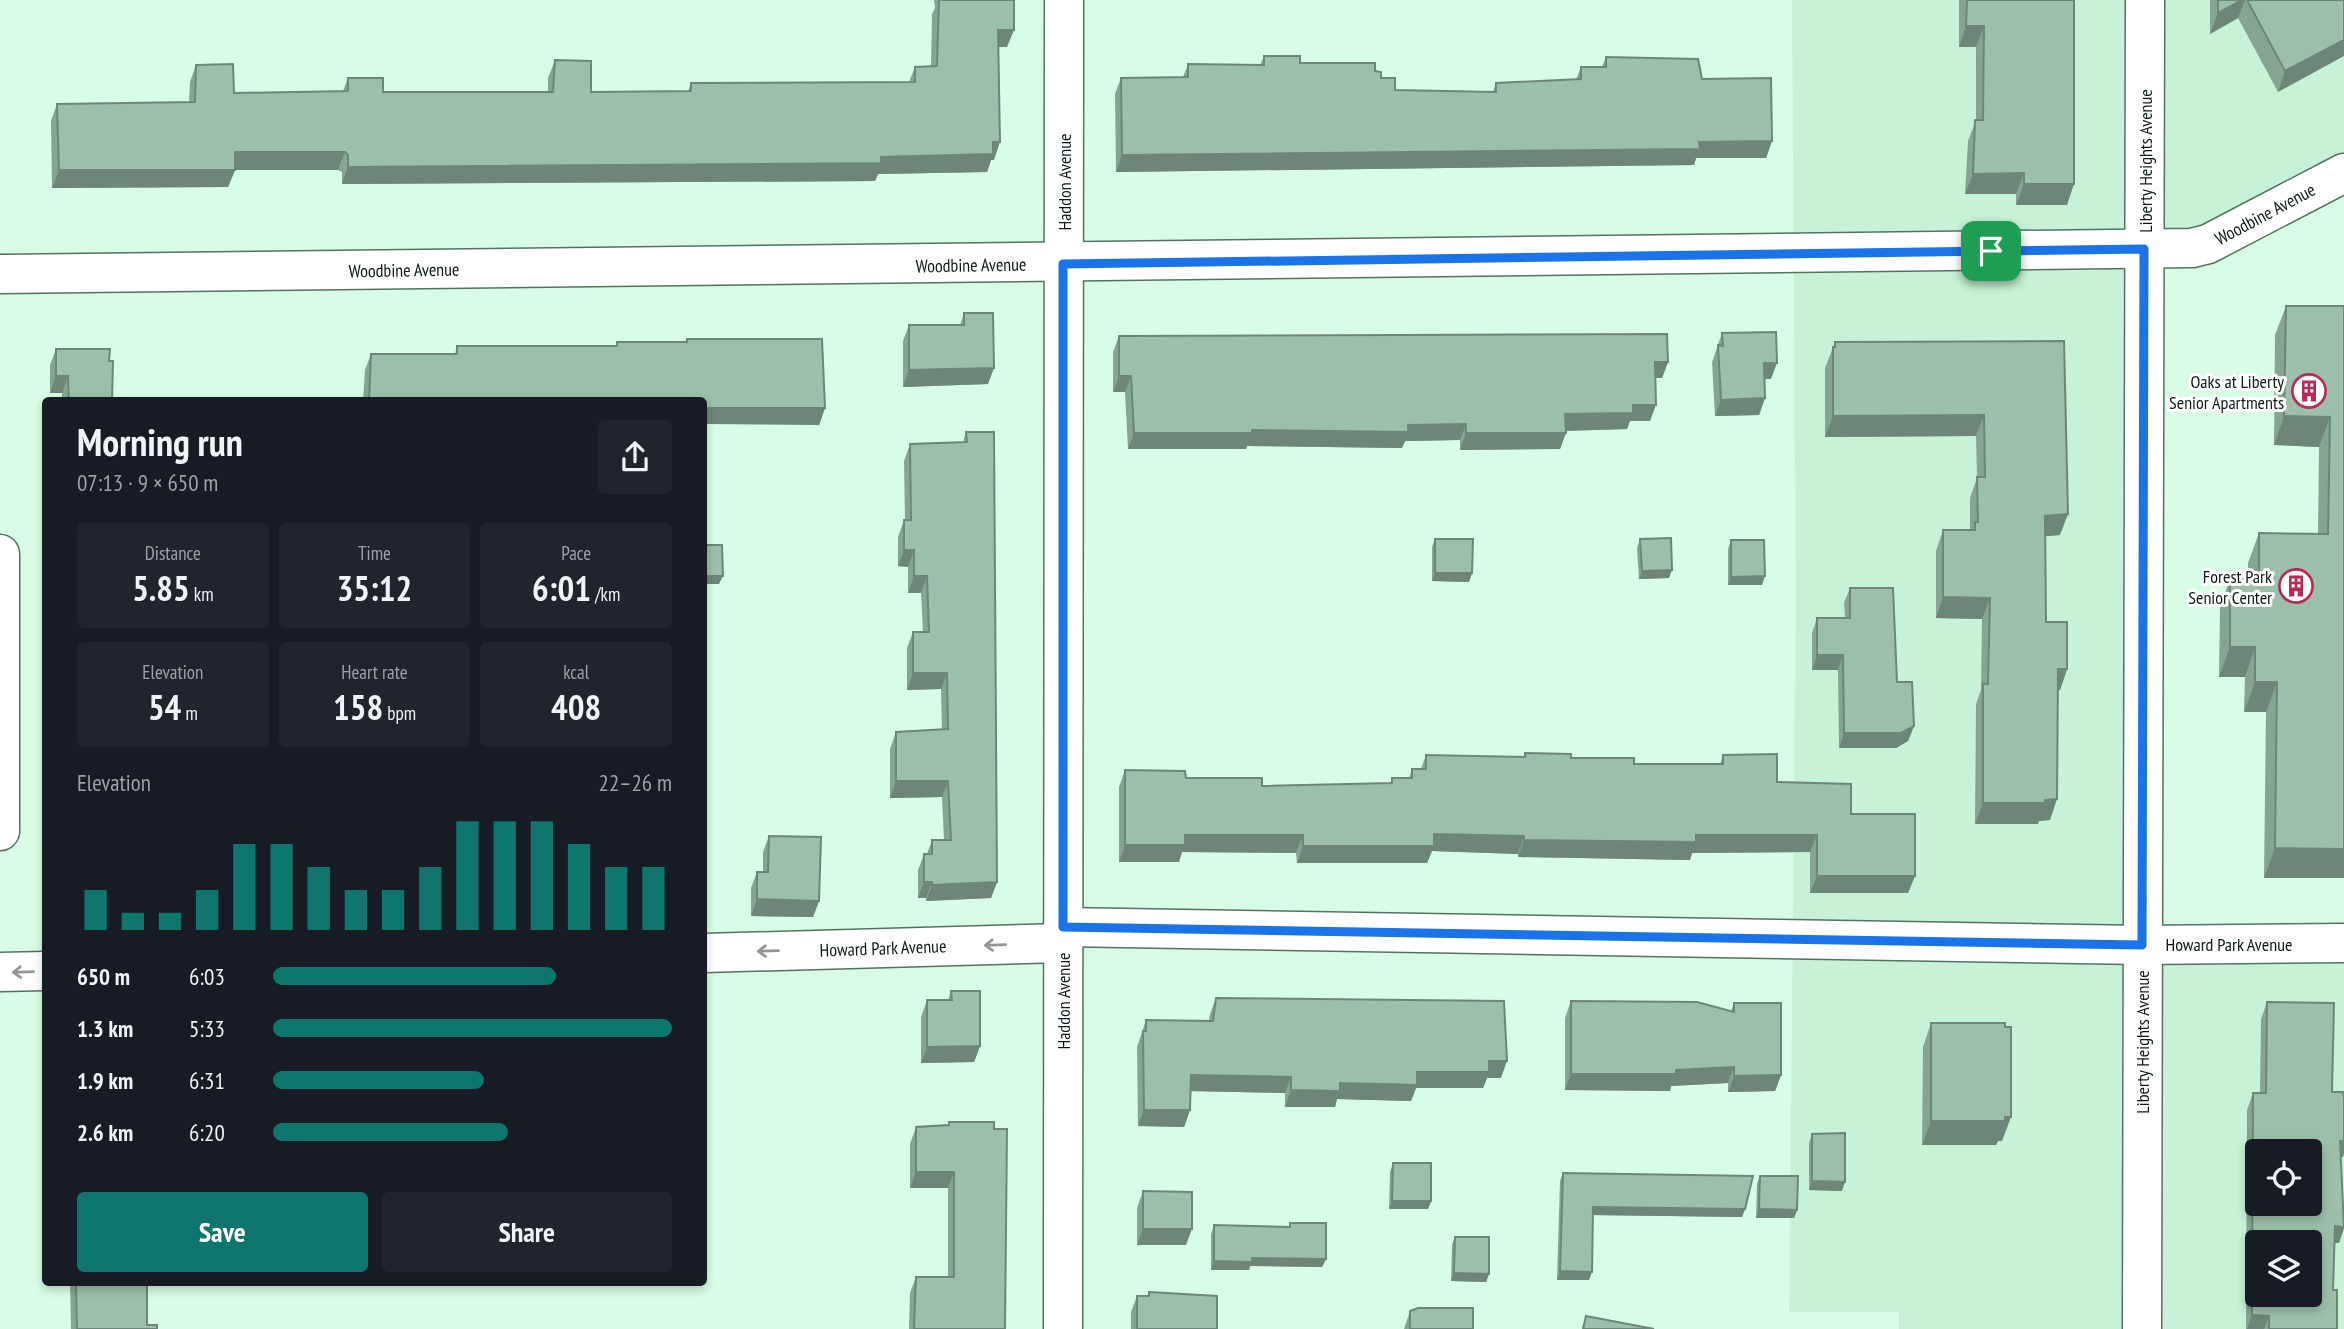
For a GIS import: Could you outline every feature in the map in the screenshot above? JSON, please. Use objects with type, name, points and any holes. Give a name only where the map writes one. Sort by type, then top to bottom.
[{"type":"street","name":"Haddon Avenue","points":[[1063,1329],[1064,0]]},
{"type":"street","name":"Liberty Heights Avenue","points":[[2142,1329],[2146,0]]},
{"type":"street","name":"Woodbine Avenue","points":[[0,274],[1063,264],[2144,249],[2208,244],[2344,173]]},
{"type":"street","points":[[0,554],[0,831]]},
{"type":"street","name":"Howard Park Avenue","points":[[707,953],[1063,935],[2142,945],[2344,943]]},
{"type":"street","points":[[0,972],[42,971]]},
{"type":"shaded area","points":[[1792,0],[2344,0],[2344,173],[2143,256],[2141,936],[2344,937],[2344,1329],[1899,1329],[1899,1312],[1789,1312],[1796,604]]},
{"type":"building","points":[[939,0],[1014,0],[1014,30],[998,30],[1000,142],[993,142],[993,154],[881,157],[881,163],[348,167],[348,155],[345,152],[235,152],[235,170],[59,170],[57,104],[195,102],[196,65],[233,64],[234,93],[348,91],[348,78],[383,78],[383,92],[553,92],[555,60],[591,61],[591,92],[691,91],[691,83],[915,82],[915,67],[937,66]]},
{"type":"building","points":[[1967,0],[2074,0],[2074,184],[2024,184],[2024,173],[1973,174],[1975,120],[1983,120],[1984,26],[1966,26]]},
{"type":"building","points":[[2218,0],[2242,0],[2218,13]]},
{"type":"building","points":[[2247,0],[2344,0],[2344,40],[2285,71]]},
{"type":"building","points":[[1264,56],[1300,56],[1300,63],[1375,63],[1375,71],[1381,72],[1381,78],[1395,78],[1395,90],[1496,92],[1496,83],[1581,79],[1581,67],[1606,67],[1606,57],[1698,59],[1702,79],[1771,78],[1772,141],[1699,142],[1700,149],[1122,155],[1121,78],[1188,77],[1188,64],[1264,65]]},
{"type":"building","points":[[2286,306],[2344,306],[2344,849],[2275,848],[2277,682],[2255,682],[2255,647],[2230,647],[2230,579],[2259,579],[2259,533],[2328,534],[2330,417],[2284,416]]},
{"type":"building","points":[[964,313],[993,313],[994,368],[909,370],[909,325],[964,325]]},
{"type":"building","points":[[1776,332],[1777,363],[1764,363],[1765,398],[1721,400],[1718,345],[1723,346],[1722,333]]},
{"type":"building","points":[[1667,334],[1668,362],[1655,362],[1656,405],[1633,405],[1633,413],[1565,414],[1566,433],[1466,433],[1466,424],[1408,425],[1408,432],[1252,430],[1252,433],[1134,433],[1131,376],[1119,376],[1119,336]]},
{"type":"building","points":[[687,339],[822,339],[825,408],[707,408],[707,397],[369,397],[371,354],[457,354],[457,346],[617,346],[617,342],[687,342]]},
{"type":"building","points":[[2064,341],[2068,514],[2045,516],[2046,622],[2067,622],[2067,669],[2058,669],[2057,799],[2045,800],[2045,803],[1983,803],[1983,684],[1988,684],[1990,598],[1943,597],[1943,530],[1975,530],[1975,522],[1978,522],[1977,477],[1985,477],[1984,415],[1833,416],[1833,347],[1835,342]]},
{"type":"building","points":[[56,349],[110,349],[109,361],[113,361],[112,397],[69,397],[68,376],[56,376]]},
{"type":"building","points":[[966,432],[994,432],[997,882],[932,885],[932,882],[924,882],[924,854],[932,854],[932,840],[951,840],[948,781],[896,781],[896,732],[948,729],[947,673],[913,673],[913,632],[929,632],[927,576],[914,576],[914,550],[904,550],[904,520],[911,520],[910,444],[967,442]]},
{"type":"building","points":[[1671,538],[1672,570],[1642,571],[1640,539]]},
{"type":"building","points":[[1435,539],[1473,539],[1472,573],[1435,573]]},
{"type":"building","points":[[1731,540],[1764,540],[1765,576],[1731,577]]},
{"type":"building","points":[[707,545],[722,545],[723,576],[707,576]]},
{"type":"building","points":[[1850,588],[1893,588],[1897,682],[1912,682],[1914,726],[1901,733],[1844,733],[1843,655],[1817,655],[1817,618],[1850,618]]},
{"type":"building","points":[[1525,753],[1571,754],[1571,758],[1634,758],[1634,764],[1723,764],[1723,755],[1777,754],[1777,782],[1851,784],[1851,814],[1915,814],[1915,876],[1817,876],[1817,835],[1696,835],[1696,842],[1524,840],[1524,836],[1434,834],[1434,846],[1303,846],[1303,835],[1185,835],[1185,845],[1125,845],[1125,770],[1185,771],[1186,778],[1262,778],[1262,786],[1392,783],[1392,778],[1412,778],[1412,769],[1426,769],[1426,755],[1525,757]]},
{"type":"building","points":[[769,836],[821,837],[819,901],[757,899],[757,872],[768,872]]},
{"type":"building","points":[[951,991],[980,991],[980,1046],[927,1047],[927,1000],[952,1000]]},
{"type":"building","points":[[1216,998],[1504,1001],[1507,1061],[1489,1061],[1489,1072],[1417,1072],[1417,1085],[1340,1083],[1340,1091],[1291,1090],[1291,1077],[1191,1075],[1190,1110],[1144,1110],[1143,1031],[1146,1031],[1146,1020],[1213,1021]]},
{"type":"building","points":[[1571,1001],[1697,1002],[1734,1012],[1734,1003],[1781,1003],[1781,1075],[1734,1076],[1734,1067],[1676,1070],[1676,1074],[1571,1074]]},
{"type":"building","points":[[2267,1002],[2334,1003],[2332,1092],[2343,1092],[2344,1098],[2344,1141],[2340,1141],[2344,1227],[2335,1226],[2333,1290],[2337,1290],[2337,1329],[2269,1329],[2269,1316],[2252,1315],[2252,1307],[2322,1307],[2322,1230],[2252,1230],[2252,1216],[2322,1216],[2322,1139],[2253,1139],[2253,1093],[2266,1093]]},
{"type":"building","points":[[1931,1023],[2005,1023],[2005,1027],[2011,1027],[2011,1117],[2005,1117],[2005,1121],[1931,1121]]},
{"type":"building","points":[[949,1122],[994,1122],[994,1129],[1007,1129],[1005,1329],[914,1329],[916,1277],[954,1277],[954,1172],[916,1172],[916,1127],[949,1125]]},
{"type":"building","points":[[1845,1133],[1845,1182],[1812,1181],[1812,1134]]},
{"type":"building","points":[[1393,1163],[1431,1163],[1431,1201],[1392,1201]]},
{"type":"building","points":[[1563,1173],[1753,1176],[1745,1209],[1593,1207],[1592,1272],[1560,1271]]},
{"type":"building","points":[[1760,1176],[1798,1176],[1797,1210],[1759,1209]]},
{"type":"building","points":[[1143,1191],[1192,1192],[1192,1229],[1143,1229]]},
{"type":"building","points":[[1290,1223],[1326,1223],[1326,1259],[1252,1258],[1252,1262],[1214,1261],[1214,1225],[1290,1227]]},
{"type":"building","points":[[1455,1237],[1489,1237],[1489,1274],[1454,1273]]},
{"type":"building","points":[[76,1286],[147,1286],[147,1325],[157,1325],[157,1329],[77,1329]]},
{"type":"building","points":[[1149,1292],[1217,1296],[1217,1329],[1137,1329],[1137,1296],[1149,1296]]},
{"type":"building","points":[[1418,1308],[1473,1308],[1473,1329],[1410,1329],[1410,1311]]},
{"type":"building","points":[[1586,1316],[1654,1329],[1583,1329]]},
{"type":"place","name":"Oaks at Liberty Senior Apartments","points":[[2309,391]]},
{"type":"place","name":"Forest Park Senior Center","points":[[2296,586]]},
{"type":"route","points":[[2144,249],[2142,945],[1063,927],[1063,264],[1991,251],[2144,249]]}]
